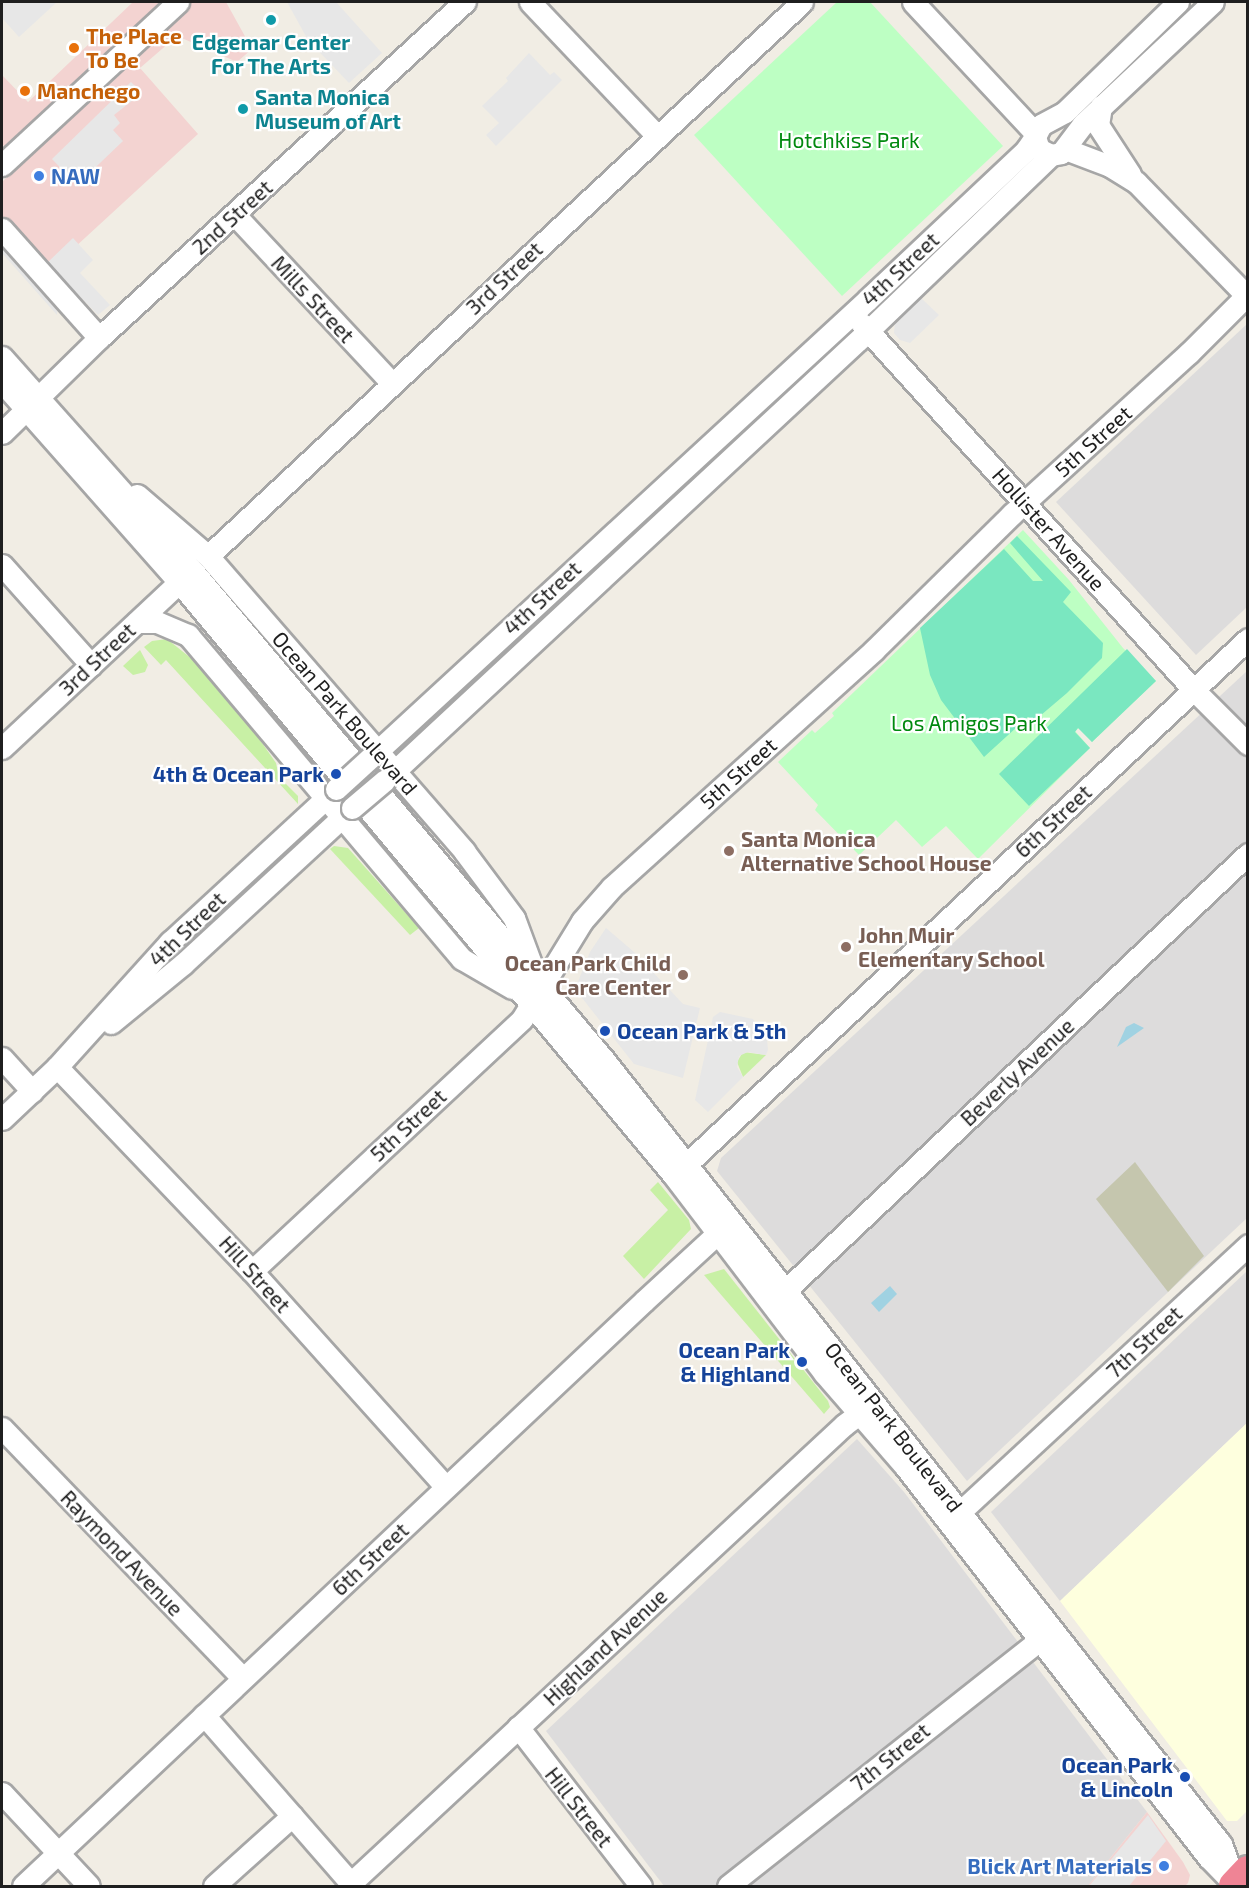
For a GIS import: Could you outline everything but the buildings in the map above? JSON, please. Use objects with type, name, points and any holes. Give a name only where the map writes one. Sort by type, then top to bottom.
[{"type":"street","points":[[2,165],[178,2]]},
{"type":"street","name":"2nd Street","points":[[2,433],[99,338],[465,2]]},
{"type":"street","points":[[530,2],[657,136]]},
{"type":"street","name":"3rd Street","points":[[2,748],[391,382],[802,2]]},
{"type":"street","points":[[913,2],[1040,130],[1039,150],[1061,150],[1110,166],[1136,182]]},
{"type":"street","name":"4th Street","points":[[2,1119],[57,1067],[170,942],[852,313],[1026,150],[1040,130],[1070,107],[1178,2]]},
{"type":"street","name":"4th Street","points":[[57,1067],[183,964],[390,774],[1061,150],[1101,106],[1213,2]]},
{"type":"street","points":[[1101,106],[1098,125],[1136,182],[1247,295]]},
{"type":"street","points":[[1040,130],[1065,128],[1061,150]]},
{"type":"street","name":"Mills Street","points":[[235,214],[391,382]]},
{"type":"street","points":[[2,229],[99,338]]},
{"type":"street","name":"5th Street","points":[[252,1271],[534,991],[582,921],[612,886],[874,650],[1026,503],[1189,353],[1247,295]]},
{"type":"street","name":"Hollister Avenue","points":[[852,313],[1193,689],[1248,744]]},
{"type":"street","name":"Ocean Park Boulevard","points":[[2,357],[33,403],[193,570],[374,753],[514,918],[534,991]]},
{"type":"street","name":"Ocean Park Boulevard","points":[[2,382],[33,403],[113,482],[146,499],[193,570],[534,991],[680,1169],[760,1256],[787,1289],[909,1459],[1048,1634],[1221,1844],[1239,1883]]},
{"type":"street","points":[[2,565],[91,665]]},
{"type":"street","points":[[188,635],[193,570]]},
{"type":"street","name":"Ocean Park Boulevard","points":[[137,622],[157,622],[188,635],[332,793],[462,959],[534,991]]},
{"type":"street","name":"6th Street","points":[[680,1169],[1248,639]]},
{"type":"street","name":"Beverly Avenue","points":[[787,1289],[1248,854]]},
{"type":"street","points":[[2,1058],[32,1091]]},
{"type":"street","name":"Hill Street","points":[[57,1067],[252,1271],[446,1487]]},
{"type":"street","name":"Ocean Park Boulevard","points":[[680,1169],[718,1233],[824,1373],[861,1412],[873,1411],[909,1459],[960,1512],[1048,1634]]},
{"type":"street","points":[[718,1233],[728,1227],[744,1247],[760,1256]]},
{"type":"street","name":"6th Street","points":[[23,1887],[718,1233]]},
{"type":"street","name":"7th Street","points":[[960,1512],[1248,1245]]},
{"type":"street","points":[[676,1272],[733,1254],[759,1271],[776,1289],[787,1289]]},
{"type":"street","name":"Highland Avenue","points":[[352,1885],[518,1727],[861,1412]]},
{"type":"street","name":"Raymond Avenue","points":[[2,1428],[243,1678]]},
{"type":"street","name":"7th Street","points":[[728,1887],[1048,1634]]},
{"type":"street","points":[[204,1715],[352,1885]]},
{"type":"street","name":"Hill Street","points":[[518,1727],[641,1887]]},
{"type":"street","points":[[2,1792],[89,1887]]},
{"type":"street","points":[[214,1887],[292,1816]]},
{"type":"shaded area","points":[[2,2],[57,2],[19,37],[2,18]]},
{"type":"shaded area","points":[[133,2],[226,2],[252,49],[237,62],[177,36],[140,68],[198,134],[49,271],[2,216],[2,182],[21,164],[2,144],[2,75],[28,102]]},
{"type":"shaded area","points":[[287,2],[336,2],[382,53],[349,83],[308,40]]},
{"type":"shaded area","points":[[529,53],[550,75],[554,72],[562,80],[496,146],[486,135],[499,123],[482,106],[508,81],[506,78]]},
{"type":"shaded area","points":[[131,82],[142,93],[114,115],[120,123],[113,130],[123,141],[77,185],[52,159]]},
{"type":"shaded area","points":[[2,238],[58,300],[57,315],[2,253]]},
{"type":"shaded area","points":[[73,238],[93,260],[80,273],[110,305],[98,315],[47,263]]},
{"type":"shaded area","points":[[921,298],[939,315],[910,343],[900,340],[894,333],[895,322]]},
{"type":"shaded area","points":[[1247,324],[1247,607],[1196,655],[1056,502]]},
{"type":"shaded area","points":[[1247,671],[1247,1218],[967,1481],[717,1171],[721,1158]]},
{"type":"shaded area","points":[[606,928],[634,952],[683,1004],[700,1008],[683,1078],[634,1064],[575,989],[590,952]]},
{"type":"shaded area","points":[[720,1012],[753,1019],[767,1039],[768,1050],[766,1055],[748,1052],[739,1056],[737,1067],[743,1077],[708,1112],[695,1100],[713,1017]]},
{"type":"shaded area","points":[[1135,1162],[1204,1256],[1168,1292],[1096,1199]]},
{"type":"shaded area","points":[[1247,1271],[1247,1423],[1060,1601],[991,1512]]},
{"type":"shaded area","points":[[1247,1423],[1247,1811],[1237,1821],[1227,1821],[1060,1601]]},
{"type":"shaded area","points":[[857,1439],[904,1492],[1147,1812],[1088,1886],[664,1886],[546,1731]]},
{"type":"shaded area","points":[[1147,1812],[1183,1862],[1190,1875],[1188,1883],[1185,1886],[1088,1886]]},
{"type":"shaded area","points":[[1148,1815],[1166,1841],[1129,1886],[1089,1886]]},
{"type":"green space","name":"Hotchkiss Park","points":[[837,2],[870,2],[1003,146],[842,296],[694,135]]},
{"type":"green space","name":"Los Amigos Park","points":[[1023,530],[1069,580],[1123,648],[1156,681],[1092,742],[1079,728],[1075,731],[1090,748],[978,859],[946,826],[922,847],[896,820],[859,855],[815,810],[818,805],[778,762],[812,730],[815,733],[834,716],[832,713]]},
{"type":"green space","points":[[1017,536],[1071,592],[1063,602],[1103,643],[1102,658],[1067,693],[1034,721],[1028,717],[984,757],[941,700],[930,675],[920,628],[1004,549],[1033,581],[1043,581],[1010,543]]},
{"type":"green space","points":[[167,639],[197,663],[253,730],[276,763],[279,777],[298,796],[298,804],[166,660],[161,665],[144,647],[152,641]]},
{"type":"green space","points":[[1127,649],[1156,681],[1092,742],[1078,728],[1075,732],[1090,748],[1029,806],[999,774]]},
{"type":"green space","points":[[140,650],[148,665],[145,672],[133,675],[123,666]]},
{"type":"green space","points":[[334,846],[348,848],[419,928],[410,935],[330,849]]},
{"type":"green space","points":[[743,1052],[766,1055],[743,1077],[737,1062]]},
{"type":"green space","points":[[658,1182],[689,1220],[691,1229],[644,1279],[623,1256],[668,1210],[650,1190]]},
{"type":"green space","points":[[724,1269],[828,1401],[830,1407],[824,1414],[704,1275]]},
{"type":"water","points":[[1134,1023],[1144,1028],[1117,1047],[1126,1027]]},
{"type":"water","points":[[890,1286],[897,1294],[879,1312],[871,1303]]},
{"type":"place","name":"Edgemar Center For The Arts","points":[[271,20]]},
{"type":"place","name":"The Place To Be","points":[[74,48]]},
{"type":"place","name":"Manchego","points":[[25,91]]},
{"type":"place","name":"Santa Monica Museum of Art","points":[[243,109]]},
{"type":"place","name":"NAW","points":[[39,176]]},
{"type":"place","name":"4th & Ocean Park","points":[[336,774]]},
{"type":"place","name":"Santa Monica Alternative School House","points":[[729,851]]},
{"type":"place","name":"John Muir Elementary School","points":[[846,947]]},
{"type":"place","name":"Ocean Park Child Care Center","points":[[683,975]]},
{"type":"place","name":"Ocean Park & 5th","points":[[605,1031]]},
{"type":"place","name":"Ocean Park & Highland","points":[[802,1362]]},
{"type":"place","name":"Ocean Park & Lincoln","points":[[1185,1777]]},
{"type":"place","name":"Blick Art Materials","points":[[1164,1866]]}]
